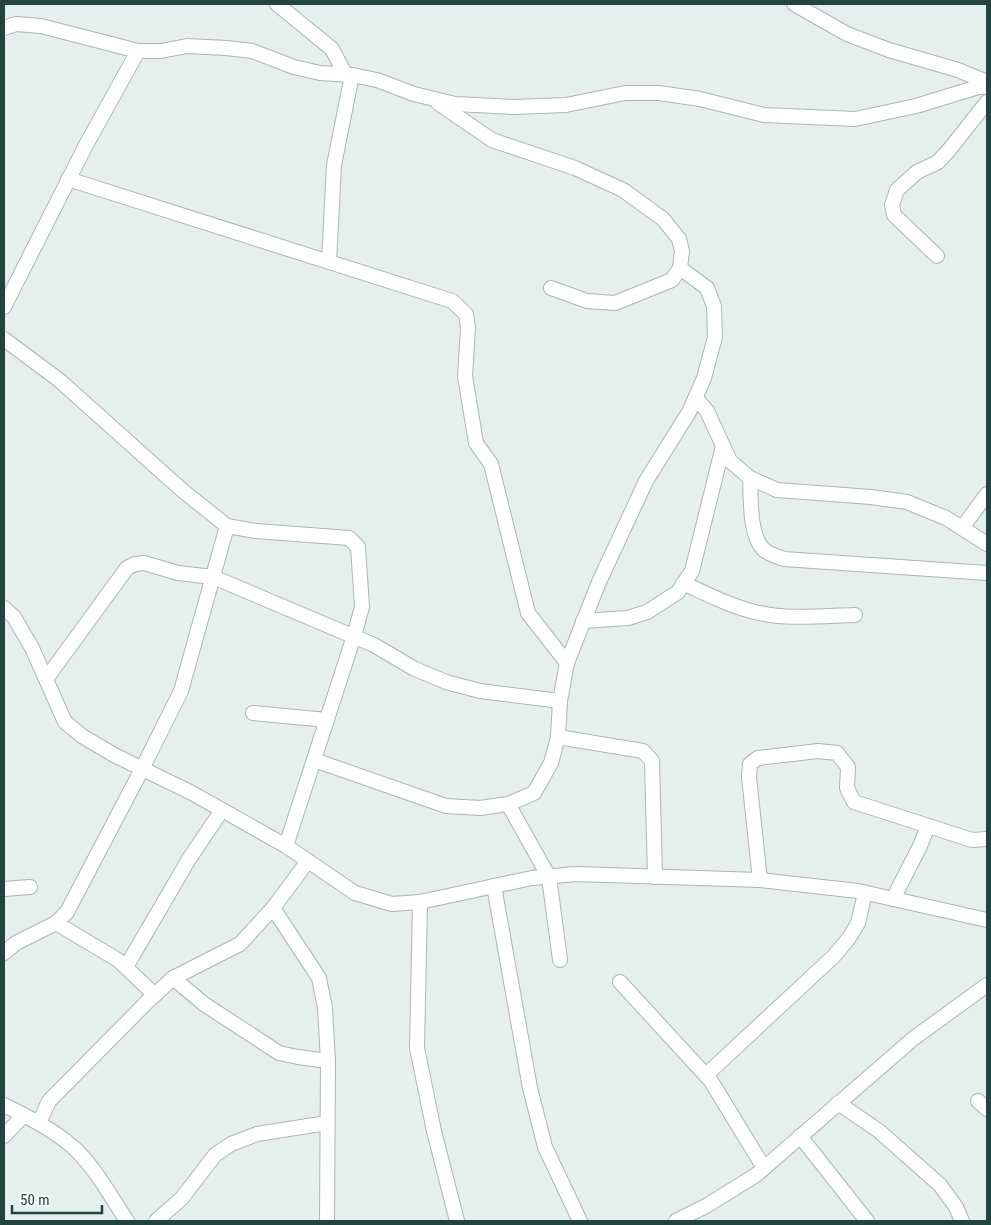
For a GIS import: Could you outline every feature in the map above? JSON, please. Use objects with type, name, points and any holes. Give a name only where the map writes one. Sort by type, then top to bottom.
[{"type":"street","points":[[278,4],[332,48],[348,74],[334,165],[329,262]]},
{"type":"street","points":[[794,4],[847,34],[889,50],[958,70],[987,82]]},
{"type":"street","points":[[4,28],[16,24],[41,26],[138,51],[160,51],[188,46],[252,51],[294,67],[377,80],[414,94],[455,104],[514,107],[566,104],[625,93],[659,93],[700,99],[764,115],[855,119],[916,106],[978,87],[987,87]]},
{"type":"street","points":[[4,307],[68,179],[138,51]]},
{"type":"street","points":[[431,98],[492,140],[575,168],[623,190],[663,219],[679,239],[682,251],[680,268],[672,280],[615,303],[587,301],[551,288]]},
{"type":"street","points":[[937,256],[894,215],[892,205],[897,190],[917,172],[938,162],[987,102]]},
{"type":"street","points":[[68,179],[452,302],[466,314],[468,328],[465,376],[476,442],[491,464],[528,613],[566,663]]},
{"type":"street","points":[[314,760],[446,806],[480,808],[508,804],[534,793],[551,762],[558,737],[560,701],[566,663],[583,621],[646,481],[689,412],[704,378],[715,337],[714,306],[707,288],[680,268]]},
{"type":"street","points":[[4,339],[60,380],[183,491],[227,526],[256,531],[349,538],[358,547],[362,607],[286,846]]},
{"type":"street","points":[[696,398],[707,411],[730,462],[750,478],[777,490],[870,496],[907,502],[946,518],[987,544]]},
{"type":"street","points":[[583,621],[628,618],[648,612],[678,592],[692,571],[723,446]]},
{"type":"street","points":[[750,478],[752,520],[756,537],[764,550],[784,559],[987,573]]},
{"type":"street","points":[[962,528],[987,494]]},
{"type":"street","points":[[4,953],[16,943],[56,923],[67,912],[142,769],[181,691],[227,526]]},
{"type":"street","points":[[46,678],[127,568],[135,564],[144,563],[178,573],[213,576],[374,645],[412,668],[446,682],[480,691],[560,701]]},
{"type":"street","points":[[683,583],[725,603],[756,612],[797,617],[855,615]]},
{"type":"street","points":[[4,608],[14,617],[32,648],[66,722],[82,736],[114,755],[192,793],[286,846],[354,893],[392,904],[420,902],[532,878],[576,874],[760,880],[865,893],[987,920]]},
{"type":"street","points":[[253,713],[327,720]]},
{"type":"street","points":[[558,737],[643,751],[652,761],[655,876]]},
{"type":"street","points":[[760,880],[749,777],[750,764],[758,758],[818,751],[837,753],[848,767],[847,788],[854,802],[972,840],[987,839]]},
{"type":"street","points":[[508,804],[549,877],[560,960]]},
{"type":"street","points":[[126,967],[189,858],[222,810]]},
{"type":"street","points":[[893,899],[928,826]]},
{"type":"street","points":[[39,1123],[50,1100],[173,978],[240,944],[273,908],[308,861]]},
{"type":"street","points":[[494,886],[530,1088],[545,1147],[580,1221]]},
{"type":"street","points":[[4,889],[30,887]]},
{"type":"street","points":[[706,1075],[834,956],[849,938],[858,923],[865,893]]},
{"type":"street","points":[[420,902],[417,1048],[434,1131],[457,1221]]},
{"type":"street","points":[[273,908],[319,978],[326,1008],[328,1061],[327,1221]]},
{"type":"street","points":[[56,923],[118,960],[155,995]]},
{"type":"street","points":[[173,978],[204,1004],[279,1052],[328,1061]]},
{"type":"street","points":[[620,982],[711,1081],[764,1168]]},
{"type":"street","points":[[676,1221],[706,1206],[756,1175],[914,1038],[987,985]]},
{"type":"street","points":[[838,1103],[879,1131],[940,1185],[956,1207],[962,1221]]},
{"type":"street","points":[[4,1105],[39,1123],[73,1148],[97,1174],[127,1221]]},
{"type":"street","points":[[4,1136],[24,1115]]},
{"type":"street","points":[[156,1221],[182,1198],[215,1155],[231,1144],[257,1134],[327,1123]]},
{"type":"street","points":[[800,1136],[867,1221]]}]
